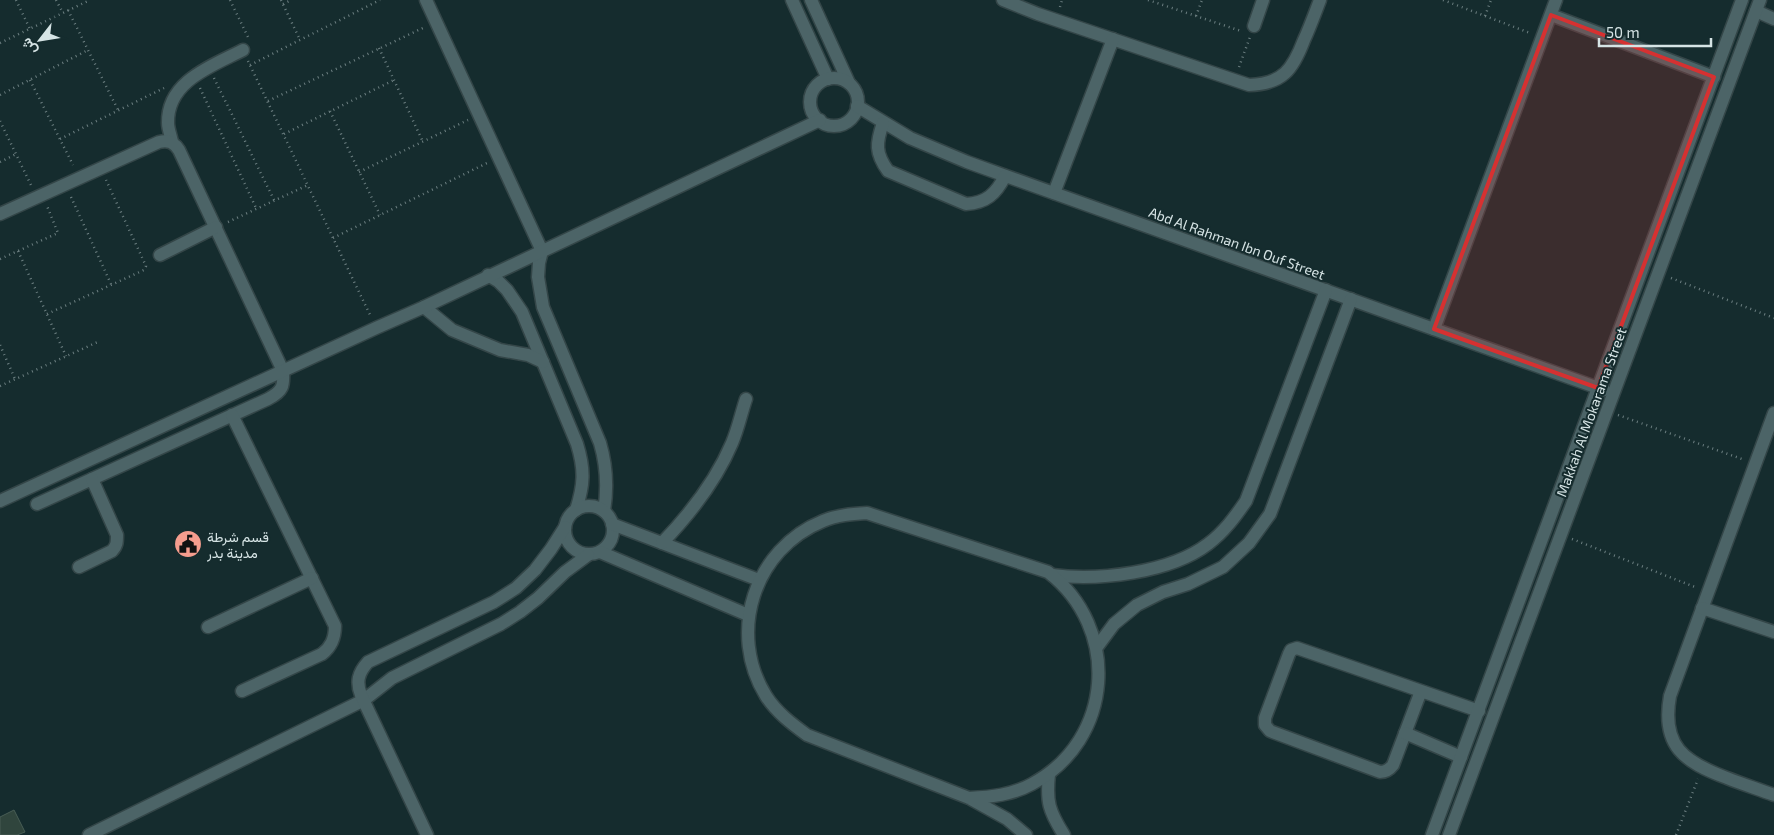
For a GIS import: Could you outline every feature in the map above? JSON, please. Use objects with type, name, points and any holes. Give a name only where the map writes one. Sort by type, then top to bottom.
[{"type":"street","points":[[426,0],[542,251],[538,278],[543,307],[600,443],[605,460],[607,486],[604,511]]},
{"type":"street","points":[[792,0],[828,79]]},
{"type":"street","points":[[811,0],[849,83],[856,94],[857,106],[853,116],[840,125],[829,125],[820,120],[812,111],[810,100],[818,84],[828,79],[839,78],[849,83]]},
{"type":"street","points":[[1003,0],[1038,14],[1249,85],[1262,85],[1275,81],[1286,74],[1294,64],[1320,0]]},
{"type":"street","points":[[1252,30],[1263,0]]},
{"type":"street","points":[[1434,329],[1556,0]]},
{"type":"street","name":"Makkah Al Mokarama Street","points":[[1434,832],[1742,0]]},
{"type":"street","points":[[1758,6],[1774,19]]},
{"type":"street","name":"Makkah Al Mokarama Street","points":[[1449,835],[1758,6]]},
{"type":"street","points":[[1551,16],[1714,77]]},
{"type":"street","points":[[1054,193],[1113,39]]},
{"type":"street","points":[[37,504],[275,395],[284,384],[283,371],[179,150],[172,142],[168,124],[171,105],[180,88],[194,76],[247,47]]},
{"type":"street","name":"Abd Al Rahman Ibn Ouf Street","points":[[857,106],[883,123],[938,151],[1613,394]]},
{"type":"street","points":[[0,501],[424,307],[820,120]]},
{"type":"street","points":[[883,123],[877,140],[878,151],[881,162],[888,171],[966,204],[976,204],[986,200],[994,194],[1006,176]]},
{"type":"street","points":[[0,214],[159,142],[172,142]]},
{"type":"street","points":[[160,255],[216,227]]},
{"type":"street","points":[[427,835],[364,700],[358,686],[358,677],[368,662],[494,602],[516,588],[535,570],[551,549],[565,527],[567,520],[576,510],[584,477],[582,460],[522,312],[516,300],[498,281],[488,276]]},
{"type":"street","points":[[1052,575],[1075,578],[1115,576],[1154,568],[1182,559],[1207,545],[1229,525],[1246,501],[1326,290]]},
{"type":"street","points":[[1096,647],[1114,624],[1137,605],[1223,567],[1249,543],[1270,514],[1350,299]]},
{"type":"street","points":[[424,307],[452,330],[500,350],[528,356],[543,362]]},
{"type":"street","points":[[662,543],[694,506],[721,465],[732,443],[746,399]]},
{"type":"street","points":[[1774,413],[1670,696],[1667,713],[1669,730],[1676,746],[1687,759],[1702,768],[1774,795]]},
{"type":"street","points":[[232,415],[335,626],[333,642],[322,654],[242,691]]},
{"type":"street","points":[[78,567],[112,550],[116,547],[117,541],[117,535],[92,479]]},
{"type":"street","points":[[89,835],[364,700],[392,678],[494,628],[520,612],[565,572],[611,540],[613,535],[612,524],[604,511],[587,506],[576,510]]},
{"type":"street","points":[[969,798],[1011,793],[1031,785],[1049,774],[1081,739],[1091,718],[1097,695],[1098,679],[1096,647],[1090,627],[1080,607],[1068,590],[1048,572],[867,513],[845,514],[823,520],[803,531],[785,544],[770,561],[758,580],[752,597],[748,615],[748,643],[754,671],[766,696],[784,718],[807,735],[969,798],[1007,819],[1026,835]]},
{"type":"street","points":[[612,524],[758,580]]},
{"type":"street","points":[[565,527],[568,544],[577,552],[594,553],[748,615]]},
{"type":"street","points":[[208,627],[312,578]]},
{"type":"street","points":[[1702,608],[1774,632]]},
{"type":"street","points":[[1421,691],[1393,765],[1386,771],[1380,772],[1270,732],[1265,721],[1289,654],[1297,648],[1479,710]]},
{"type":"street","points":[[1405,732],[1461,757]]},
{"type":"street","points":[[1049,774],[1047,794],[1052,815],[1064,835]]},
{"type":"street","points":[[1434,832],[1449,835]]},
{"type":"path","points":[[16,0],[30,29]]},
{"type":"path","points":[[56,0],[63,13]]},
{"type":"path","points":[[0,43],[90,0]]},
{"type":"path","points":[[230,0],[247,47],[250,65],[376,328]]},
{"type":"path","points":[[281,0],[300,40]]},
{"type":"path","points":[[283,4],[292,0]]},
{"type":"path","points":[[250,65],[380,0]]},
{"type":"path","points":[[1148,0],[1196,16],[1252,30],[1234,80]]},
{"type":"path","points":[[1165,6],[1167,0]]},
{"type":"path","points":[[1196,16],[1202,0]]},
{"type":"path","points":[[1443,0],[1542,38]]},
{"type":"path","points":[[1485,16],[1491,0]]},
{"type":"path","points":[[68,10],[118,110]]},
{"type":"path","points":[[268,101],[436,22]]},
{"type":"path","points":[[379,48],[423,142]]},
{"type":"path","points":[[0,95],[88,50]]},
{"type":"path","points":[[209,68],[274,200]]},
{"type":"path","points":[[194,76],[256,208]]},
{"type":"path","points":[[30,80],[80,178]]},
{"type":"path","points":[[284,134],[394,80]]},
{"type":"path","points":[[60,139],[166,87],[180,88]]},
{"type":"path","points":[[330,111],[380,215]]},
{"type":"path","points":[[359,172],[479,115]]},
{"type":"path","points":[[0,122],[58,233],[0,259]]},
{"type":"path","points":[[0,162],[16,154]]},
{"type":"path","points":[[333,238],[499,157]]},
{"type":"path","points":[[47,314],[144,270],[146,266],[100,169]]},
{"type":"path","points":[[65,185],[112,284]]},
{"type":"path","points":[[216,227],[308,185]]},
{"type":"path","points":[[18,251],[66,356]]},
{"type":"path","points":[[1658,273],[1774,318]]},
{"type":"path","points":[[0,386],[100,341]]},
{"type":"path","points":[[0,345],[15,379]]},
{"type":"path","points":[[1607,411],[1755,464]]},
{"type":"path","points":[[1561,535],[1708,592]]},
{"type":"path","points":[[1676,835],[1702,768]]},
{"type":"highlighted area","points":[[1551,15],[1714,77],[1598,388],[1434,329]]},
{"type":"building","points":[[14,810],[25,832],[17,835],[0,835],[0,817]]},
{"type":"place","name":"قسم شرطة مدينة بدر","points":[[188,544]]}]
